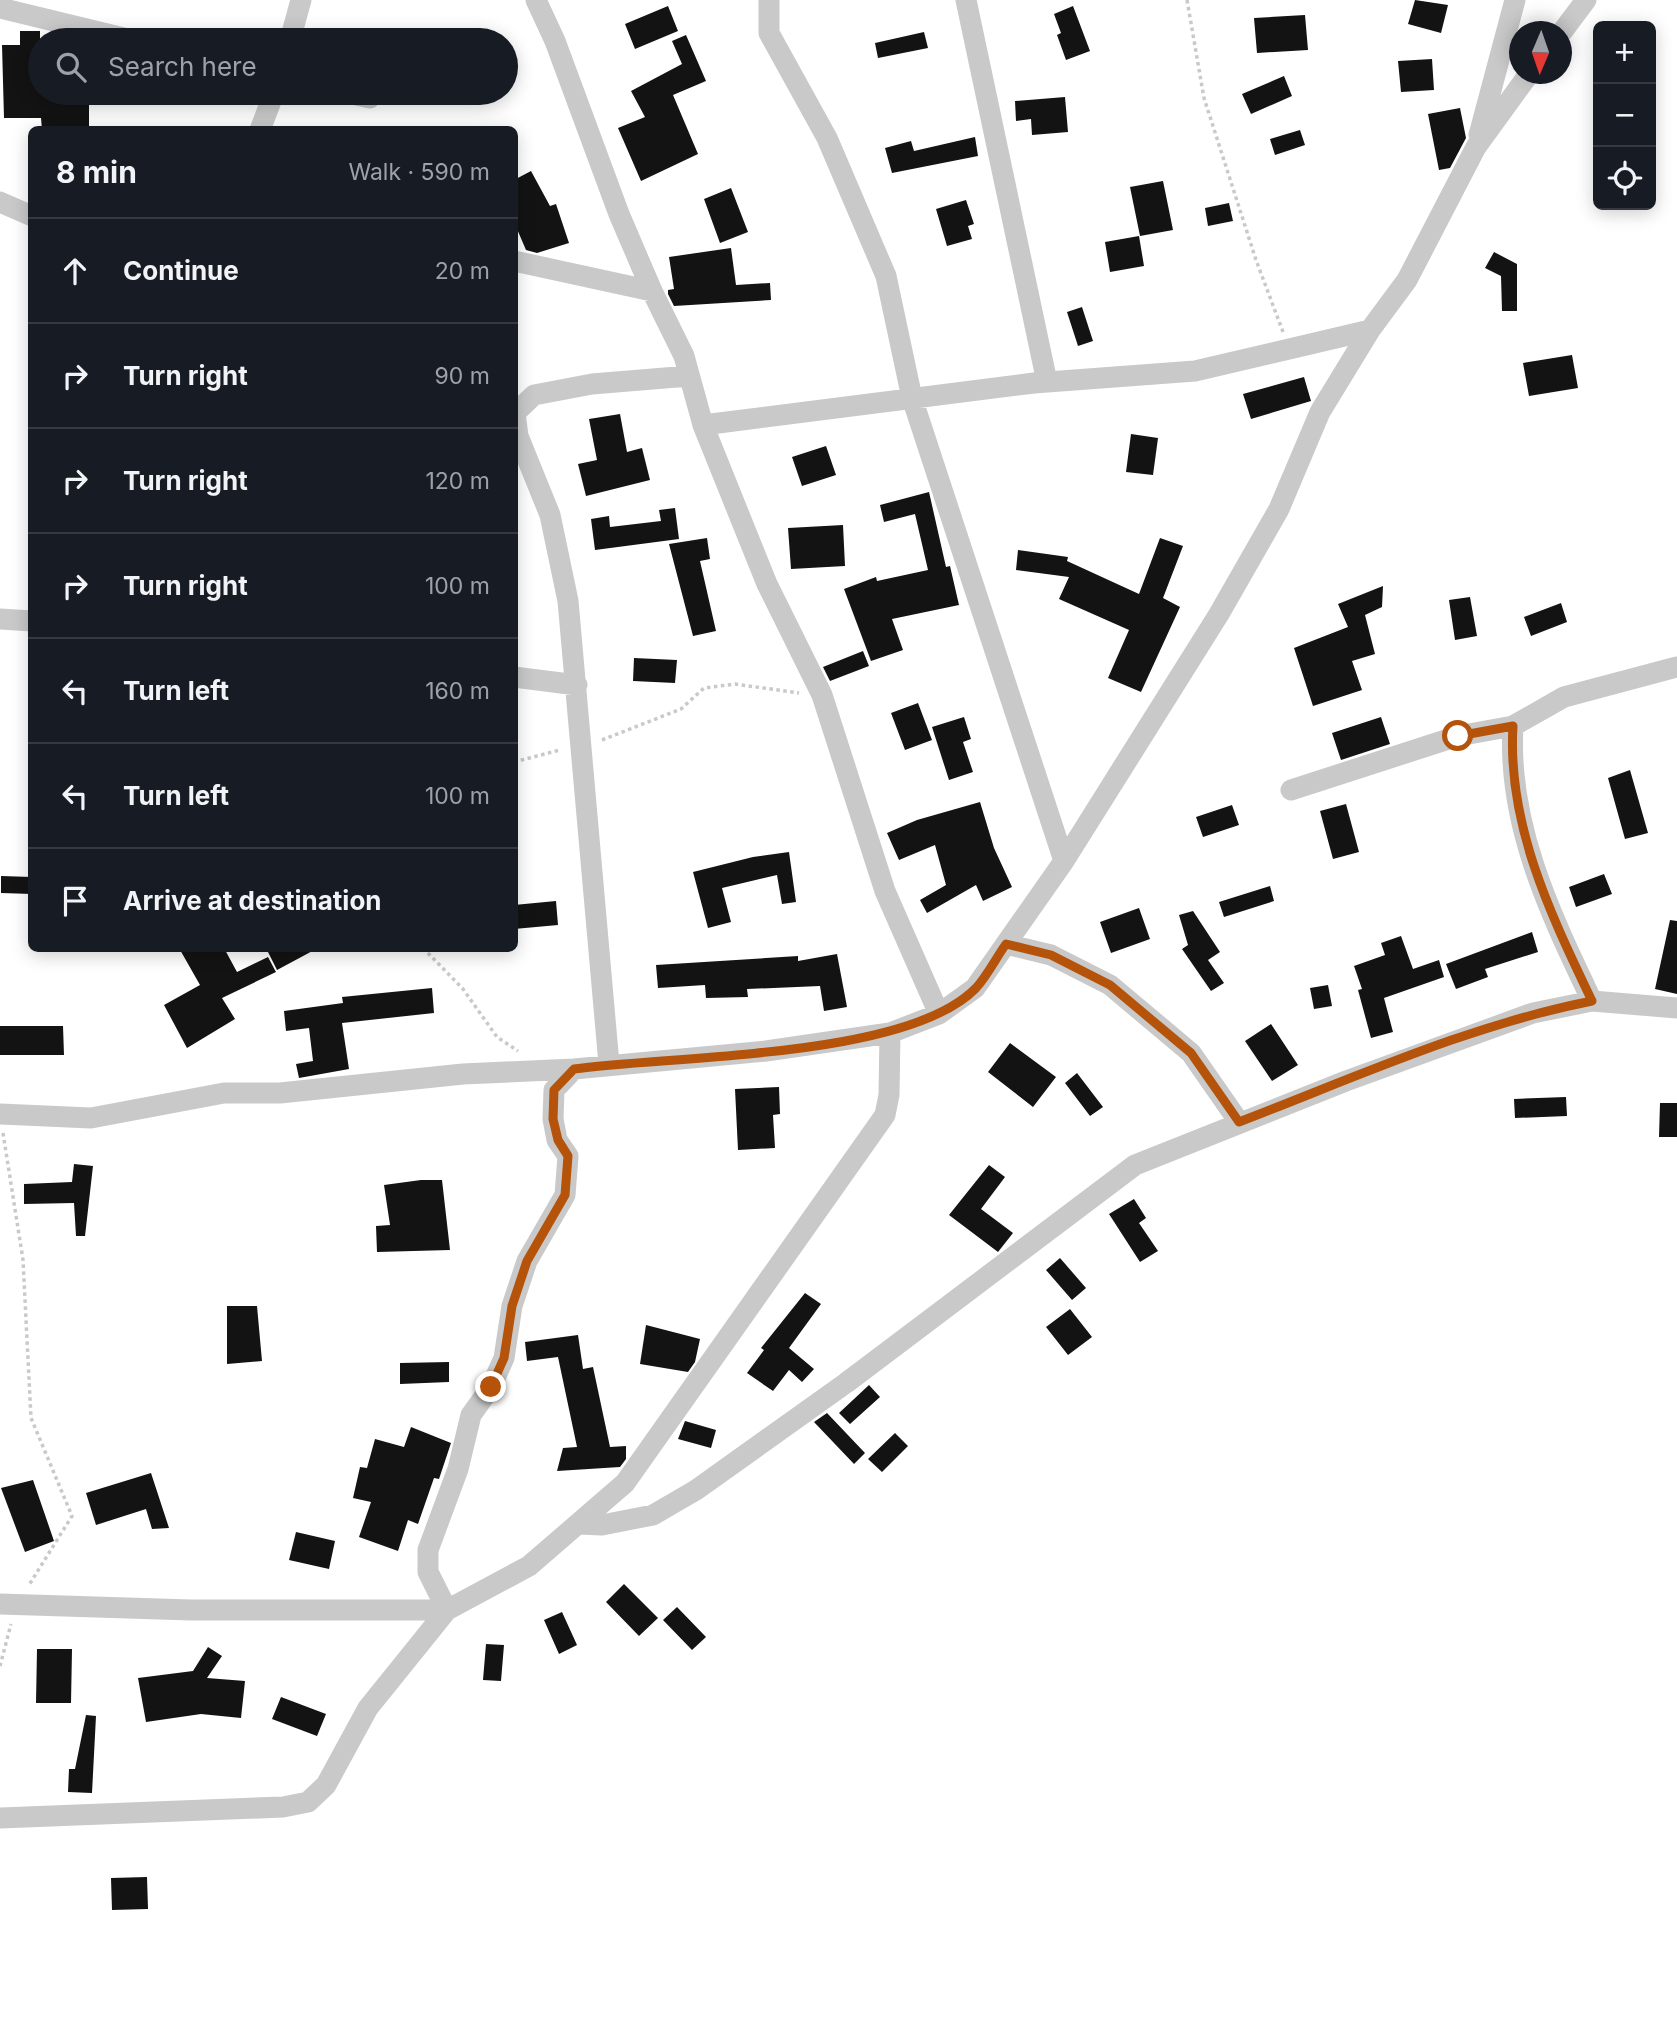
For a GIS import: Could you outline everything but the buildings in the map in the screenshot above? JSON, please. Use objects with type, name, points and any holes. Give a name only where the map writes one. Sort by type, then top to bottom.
[{"type":"street","points":[[293,28],[301,0]]},
{"type":"street","points":[[536,0],[555,41],[592,147],[652,291],[684,356],[703,425],[767,584],[822,695],[885,891],[939,1014]]},
{"type":"street","points":[[769,0],[769,33],[827,138],[886,276],[912,398],[1065,861]]},
{"type":"street","points":[[966,0],[1047,382]]},
{"type":"street","points":[[1476,147],[1515,0]]},
{"type":"street","points":[[1570,21],[1586,0]]},
{"type":"street","points":[[0,8],[82,28]]},
{"type":"street","points":[[1,1121],[91,1118],[224,1093],[280,1093],[463,1074],[550,1071],[766,1051],[890,1033],[939,1014],[975,988],[1065,861],[1130,759],[1279,509],[1320,412],[1370,330],[1407,279],[1476,147],[1522,84]]},
{"type":"street","points":[[262,126],[269,105]]},
{"type":"street","points":[[0,202],[28,214]]},
{"type":"street","points":[[518,262],[652,291]]},
{"type":"street","points":[[703,425],[1047,382],[1195,372],[1370,330]]},
{"type":"street","points":[[518,410],[534,395],[592,384],[689,376]]},
{"type":"street","points":[[518,436],[550,515],[568,601],[609,1064]]},
{"type":"street","points":[[0,619],[28,621]]},
{"type":"street","points":[[1291,790],[1458,736],[1513,726],[1564,697],[1677,667]]},
{"type":"street","points":[[518,678],[577,685]]},
{"type":"street","points":[[1513,726],[1511,753],[1523,829],[1543,897],[1592,1001]]},
{"type":"street","points":[[1006,944],[1051,955],[1110,985],[1191,1053],[1239,1122]]},
{"type":"street","points":[[579,1524],[602,1525],[653,1515],[696,1490],[846,1383],[1135,1165],[1239,1122],[1489,1027],[1533,1013],[1592,1001],[1677,1008]]},
{"type":"street","points":[[0,1818],[284,1807],[308,1802],[326,1785],[368,1708],[447,1611],[529,1566],[625,1483],[885,1115],[889,1095],[890,1033]]},
{"type":"street","points":[[447,1611],[428,1572],[428,1550],[458,1469],[471,1415],[491,1387],[504,1358],[512,1306],[527,1261],[565,1195],[568,1156],[558,1140],[553,1119],[554,1090],[574,1069]]},
{"type":"street","points":[[8,1604],[191,1610],[447,1611]]},
{"type":"path","points":[[1187,0],[1204,98],[1256,260],[1289,350]]},
{"type":"path","points":[[518,761],[541,753],[582,747],[634,730],[681,709],[704,688],[735,684],[822,695]]},
{"type":"path","points":[[427,952],[463,989],[497,1037],[550,1071]]},
{"type":"path","points":[[0,1666],[8,1604],[72,1516],[30,1418],[23,1260],[1,1121]]},
{"type":"route","points":[[491,1387],[504,1358],[512,1306],[527,1261],[565,1195],[568,1156],[558,1140],[553,1119],[554,1090],[574,1069],[766,1051],[890,1033],[939,1014],[975,988],[1006,944],[1051,955],[1110,985],[1191,1053],[1239,1122],[1489,1027],[1533,1013],[1592,1001],[1543,897],[1523,829],[1511,753],[1513,726],[1458,736]]}]
